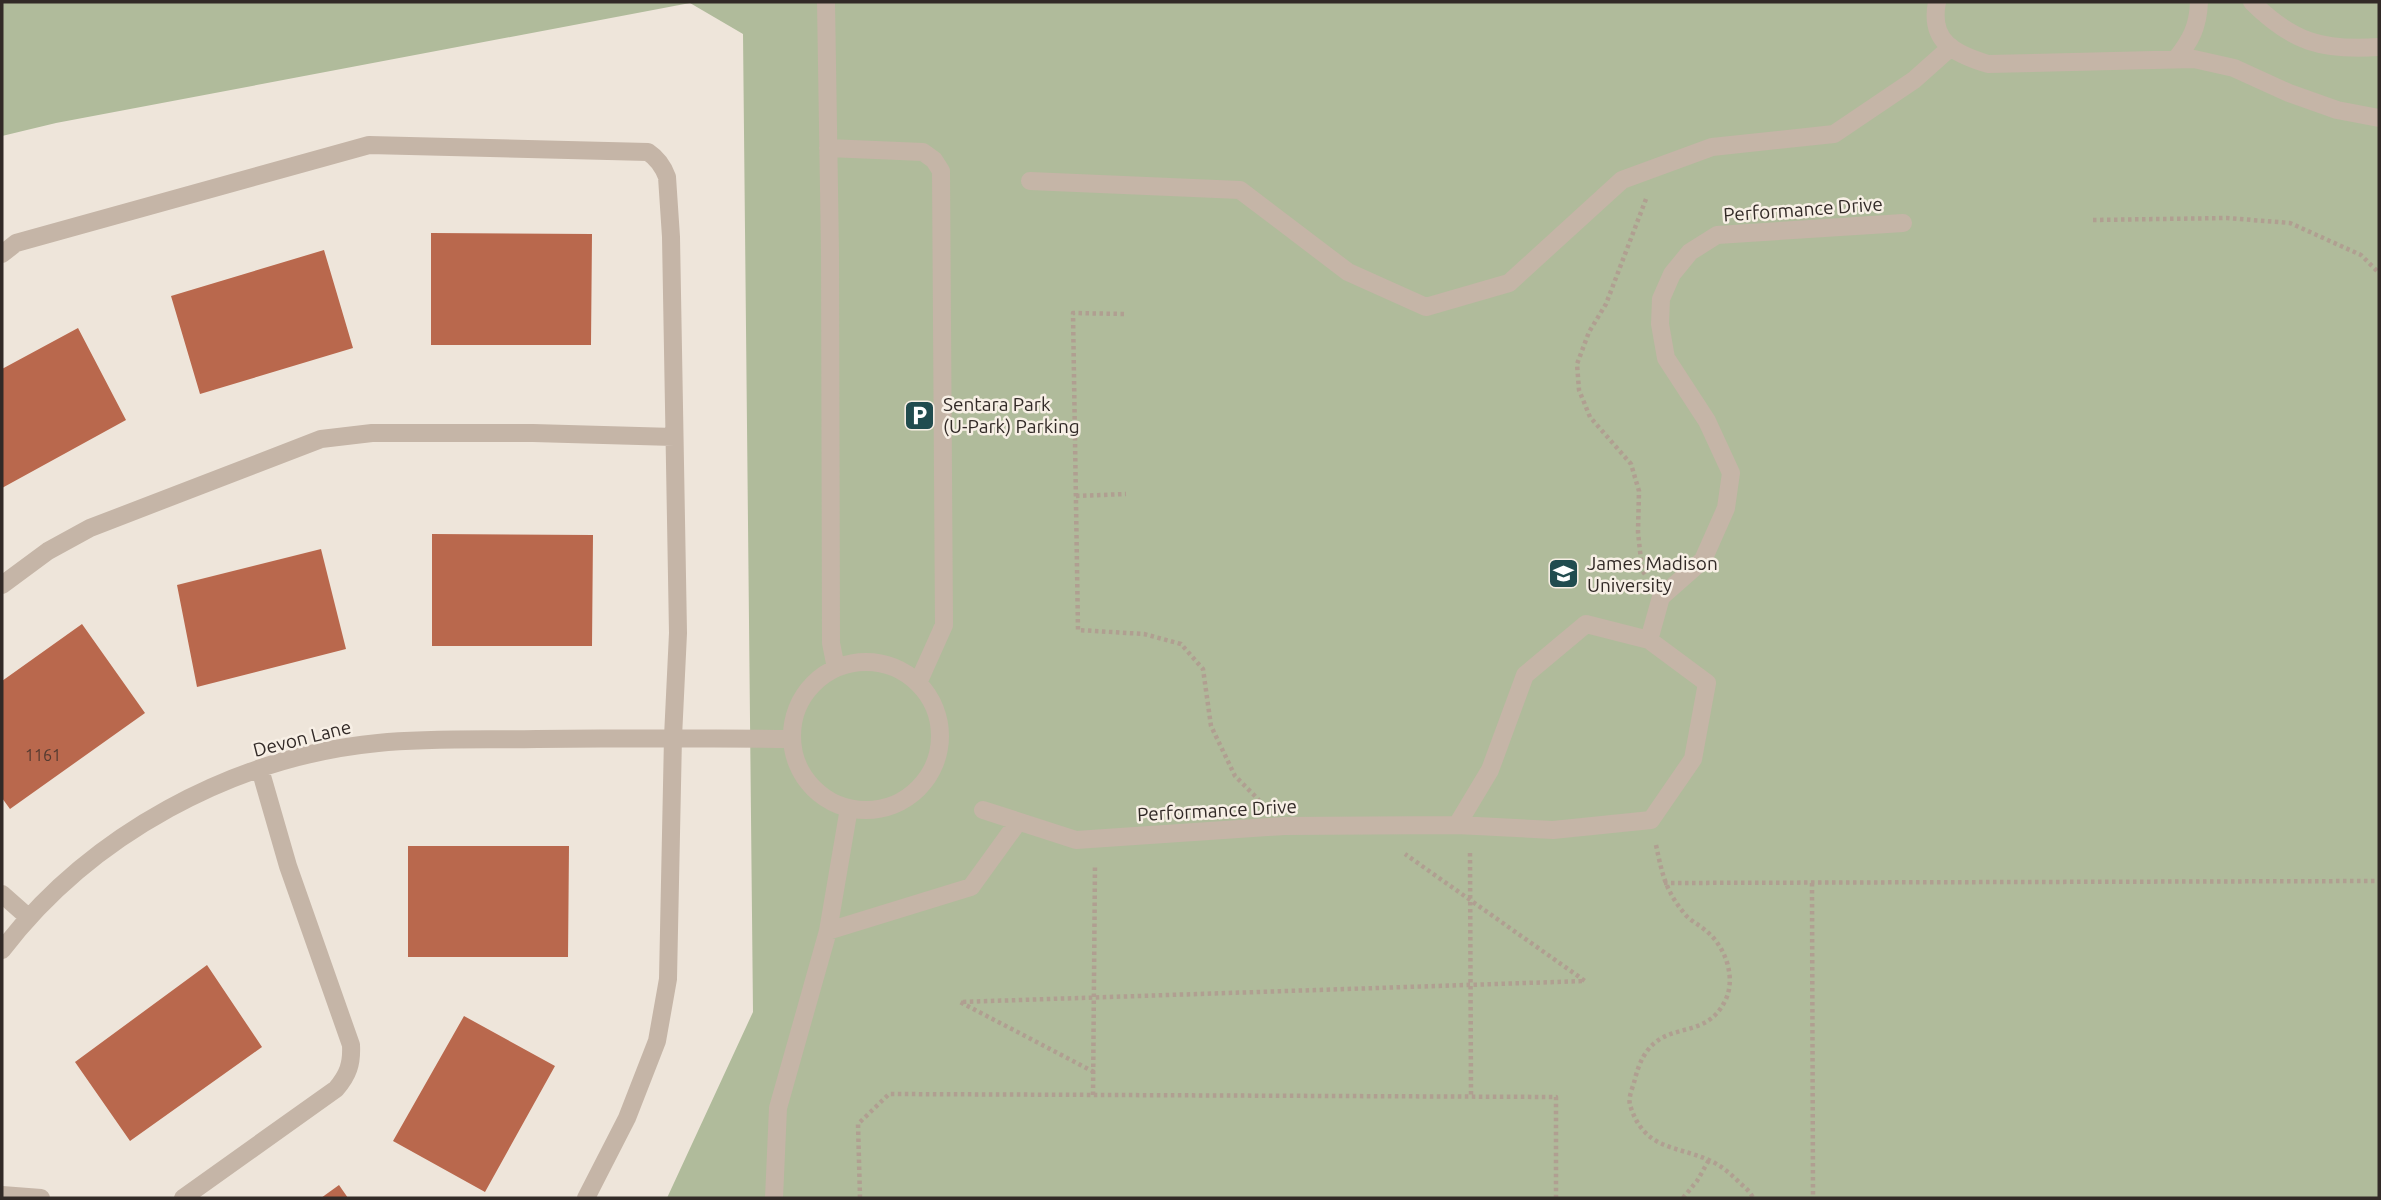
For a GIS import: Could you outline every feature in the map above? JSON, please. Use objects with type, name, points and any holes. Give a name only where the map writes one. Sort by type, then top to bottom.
[{"type":"street","points":[[826,2],[831,643],[836,668]]},
{"type":"street","points":[[1937,2],[1935,13],[1940,38],[1961,56],[1988,64],[2194,58],[2234,68],[2289,93],[2337,110],[2379,118]]},
{"type":"street","points":[[2176,59],[2192,38],[2198,22],[2199,2]]},
{"type":"street","points":[[2252,2],[2271,21],[2311,44],[2336,48],[2379,47]]},
{"type":"street","points":[[1030,181],[1240,190],[1348,272],[1426,307],[1509,283],[1622,180],[1712,147],[1834,134],[1914,80],[1951,47]]},
{"type":"street","points":[[2,254],[16,243],[369,145],[648,152],[657,159],[667,177],[671,237],[678,632],[668,979],[660,1030],[626,1118],[586,1198]]},
{"type":"street","points":[[828,148],[923,152],[941,171],[944,625],[918,683]]},
{"type":"street","name":"Performance Drive","points":[[1661,597],[1703,560],[1726,508],[1731,473],[1707,421],[1666,358],[1660,324],[1661,299],[1672,274],[1690,252],[1717,235],[1903,223]]},
{"type":"street","points":[[2,585],[48,551],[90,528],[273,456],[331,437],[372,433],[533,433],[674,437]]},
{"type":"street","points":[[1649,640],[1661,597]]},
{"type":"street","points":[[1464,825],[1490,770],[1525,675],[1586,624],[1649,640],[1707,683],[1693,759],[1651,820]]},
{"type":"street","points":[[852,662],[890,666],[918,683],[933,705],[939,725],[939,745],[933,765],[923,783],[908,797],[889,807],[869,810],[849,808],[831,802],[803,776],[795,758],[792,739],[799,705],[808,690],[821,677],[836,668],[852,662]]},
{"type":"street","name":"Devon Lane","points":[[2,950],[28,917],[65,882],[124,837],[186,800],[260,769],[321,752],[378,743],[673,737],[792,739]]},
{"type":"street","points":[[183,1198],[336,1089],[346,1077],[350,1066],[351,1045],[288,866],[260,769]]},
{"type":"street","points":[[774,1198],[778,1108],[828,931],[849,808]]},
{"type":"street","name":"Performance Drive","points":[[983,810],[1076,840],[1284,825],[1464,825],[1553,831],[1651,820]]},
{"type":"street","points":[[828,931],[971,887],[1018,821]]},
{"type":"street","points":[[2,894],[28,917]]},
{"type":"street","points":[[2,1195],[41,1198]]},
{"type":"path","points":[[1650,170],[1646,199],[1606,304],[1589,332],[1577,364],[1579,390],[1590,416],[1630,464],[1639,491],[1638,532],[1642,570],[1661,597]]},
{"type":"path","points":[[2093,220],[2227,218],[2290,223],[2361,255],[2379,273]]},
{"type":"path","points":[[1124,314],[1073,313],[1078,630],[1144,634],[1181,644],[1203,668],[1211,726],[1235,776],[1284,825]]},
{"type":"path","points":[[1076,496],[1126,494]]},
{"type":"path","points":[[1651,820],[1664,883],[1685,916],[1707,931],[1724,951],[1729,975],[1727,999],[1715,1019],[1698,1027],[1671,1032],[1651,1044],[1637,1068],[1629,1101],[1638,1125],[1655,1140],[1677,1151],[1709,1160],[1730,1172],[1753,1198]]},
{"type":"path","points":[[1464,825],[1469,900],[1471,1097]]},
{"type":"path","points":[[1094,1072],[960,1002],[1585,981],[1366,827]]},
{"type":"path","points":[[1093,1095],[1095,839]]},
{"type":"path","points":[[1664,883],[2379,881]]},
{"type":"path","points":[[1812,883],[1813,1198]]},
{"type":"path","points":[[860,1198],[858,1124],[889,1094],[1556,1097],[1556,1198]]},
{"type":"path","points":[[1683,1198],[1709,1160]]},
{"type":"green space","name":"James Madison University","points":[[2,2],[2379,2],[2379,1198],[667,1198],[753,1012],[743,34],[690,3],[56,123],[2,136]]},
{"type":"building","points":[[431,233],[592,234],[591,345],[431,345]]},
{"type":"building","points":[[324,250],[353,348],[200,394],[171,296]]},
{"type":"building","points":[[78,328],[126,420],[2,488],[2,369]]},
{"type":"building","points":[[432,534],[593,535],[592,646],[432,646]]},
{"type":"building","points":[[321,549],[346,649],[197,687],[177,585]]},
{"type":"building","points":[[82,624],[145,713],[10,809],[2,798],[2,681]]},
{"type":"building","points":[[408,846],[569,846],[568,957],[408,957]]},
{"type":"building","points":[[207,965],[262,1047],[130,1141],[75,1062]]},
{"type":"building","points":[[464,1016],[555,1066],[485,1192],[393,1141]]},
{"type":"building","points":[[339,1185],[348,1198],[321,1198]]},
{"type":"place","name":"Sentara Park (U-Park) Parking","points":[[920,415]]},
{"type":"place","name":"James Madison University","points":[[1564,574]]}]
